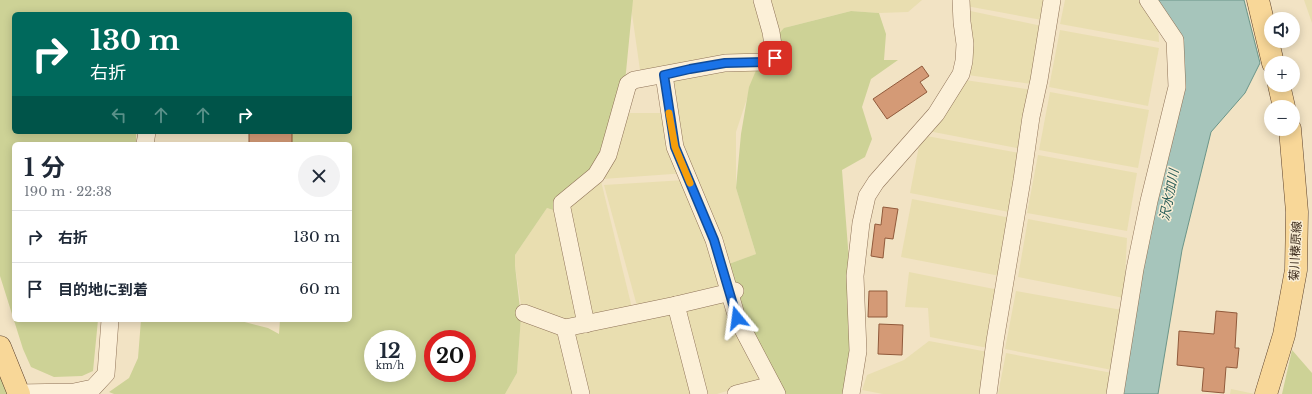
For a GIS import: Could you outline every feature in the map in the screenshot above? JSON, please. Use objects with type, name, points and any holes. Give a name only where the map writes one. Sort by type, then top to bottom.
[{"type":"main road","points":[[1258,0],[1271,56]]},
{"type":"main road","name":"菊川榛原線","points":[[1266,394],[1284,335],[1296,270],[1297,212],[1291,136]]},
{"type":"main road","points":[[0,347],[19,393]]},
{"type":"street","points":[[586,324],[562,203],[596,175],[608,155],[628,84],[634,80],[690,69],[725,63],[769,62],[775,58],[771,32],[762,0]]},
{"type":"street","points":[[851,394],[858,351],[855,276],[867,196],[876,182],[936,114],[961,74],[964,61],[965,44],[961,0]]},
{"type":"street","points":[[988,394],[996,334],[1031,117],[1039,80],[1052,0]]},
{"type":"street","points":[[1115,394],[1137,261],[1149,201],[1177,87],[1175,40],[1148,0]]},
{"type":"street","points":[[664,75],[675,147],[714,240],[733,292],[737,318],[774,389],[736,394]]},
{"type":"street","points":[[524,313],[565,328],[733,292]]},
{"type":"street","points":[[676,305],[699,394]]},
{"type":"street","points":[[19,393],[74,392],[93,388],[106,374],[110,322]]},
{"type":"street","points":[[565,328],[581,394]]},
{"type":"shaded area","points":[[630,0],[756,0],[768,41],[766,56],[640,70]]},
{"type":"shaded area","points":[[765,0],[922,0],[908,12],[879,13],[851,11],[788,27],[774,39]]},
{"type":"shaded area","points":[[961,0],[1046,0],[1042,20],[961,5]]},
{"type":"shaded area","points":[[1065,0],[1141,0],[1158,20],[1159,42],[1060,24]]},
{"type":"shaded area","points":[[1304,0],[1312,0],[1312,23]]},
{"type":"shaded area","points":[[961,9],[1042,26],[1031,84],[961,74]]},
{"type":"shaded area","points":[[1060,30],[1159,48],[1148,106],[1049,87]]},
{"type":"shaded area","points":[[757,68],[736,132],[736,188],[756,254],[726,265],[670,118],[672,73]]},
{"type":"shaded area","points":[[958,79],[1033,90],[1022,149],[923,130]]},
{"type":"shaded area","points":[[1050,92],[1149,110],[1138,168],[1039,150]]},
{"type":"shaded area","points":[[622,113],[666,113],[686,173],[603,179]]},
{"type":"shaded area","points":[[921,135],[1020,153],[1009,212],[910,193]]},
{"type":"shaded area","points":[[1038,155],[1137,173],[1127,231],[1027,213]]},
{"type":"shaded area","points":[[600,177],[632,308],[589,318],[568,207]]},
{"type":"shaded area","points":[[685,180],[724,289],[637,306],[604,185]]},
{"type":"shaded area","points":[[912,199],[1011,218],[1000,276],[901,257]]},
{"type":"shaded area","points":[[547,208],[559,212],[580,323],[563,324],[521,305],[515,266],[515,255]]},
{"type":"shaded area","points":[[1028,219],[1127,238],[1124,298],[1018,277]]},
{"type":"shaded area","points":[[909,272],[999,290],[988,348],[930,337],[928,308],[905,307]]},
{"type":"shaded area","points":[[1016,291],[1122,310],[1112,370],[1005,349]]},
{"type":"shaded area","points":[[723,296],[763,380],[717,394],[703,394],[681,305]]},
{"type":"shaded area","points":[[675,308],[694,394],[584,394],[569,330]]},
{"type":"shaded area","points":[[521,317],[562,332],[574,394],[505,394],[517,373]]},
{"type":"shaded area","points":[[929,341],[988,352],[980,394],[883,394],[862,390],[867,375],[904,360]]},
{"type":"shaded area","points":[[1006,353],[1112,373],[1108,394],[998,394]]},
{"type":"shaded area","points":[[1231,389],[1255,394],[1230,394]]},
{"type":"green space","points":[[0,0],[633,0],[622,113],[600,177],[581,199],[559,212],[547,208],[515,255],[521,317],[517,373],[505,394],[114,394],[109,392],[129,378],[138,358],[141,322],[245,322],[268,328],[279,334],[280,322],[352,322],[352,142],[288,142],[289,134],[352,134],[352,12],[12,12],[12,134],[136,134],[136,142],[12,142],[12,314],[0,276]]},
{"type":"green space","points":[[851,11],[879,13],[886,34],[884,60],[898,60],[871,79],[862,107],[872,139],[865,157],[842,170],[854,325],[843,394],[778,394],[762,366],[726,265],[756,254],[736,188],[741,134],[749,87],[757,68],[779,63],[774,39],[784,28]]},
{"type":"green space","points":[[14,322],[98,322],[93,371],[82,376],[54,377],[31,367],[23,349]]},
{"type":"green space","points":[[0,349],[10,394],[0,394]]},
{"type":"green space","points":[[1292,350],[1312,373],[1312,394],[1282,394]]},
{"type":"water","name":"沢水加川","points":[[1153,0],[1244,0],[1260,63],[1245,93],[1211,132],[1182,250],[1158,394],[1121,394],[1142,247],[1178,99],[1168,15]]},
{"type":"building","points":[[922,66],[929,76],[920,82],[927,92],[887,119],[873,99]]},
{"type":"building","points":[[249,134],[292,134],[292,142],[249,142]]},
{"type":"building","points":[[883,207],[898,209],[893,239],[885,238],[883,258],[871,256],[875,224],[881,225]]},
{"type":"building","points":[[869,291],[887,291],[887,317],[868,317]]},
{"type":"building","points":[[1216,311],[1237,313],[1235,348],[1239,348],[1237,368],[1226,367],[1224,393],[1202,391],[1204,368],[1177,365],[1179,331],[1214,334]]},
{"type":"building","points":[[879,324],[903,325],[902,355],[878,354]]},
{"type":"slow traffic","points":[[669,113],[675,147],[690,183]]},
{"type":"route","points":[[737,318],[714,240],[675,147],[664,75],[725,63],[769,62],[775,58]]}]
